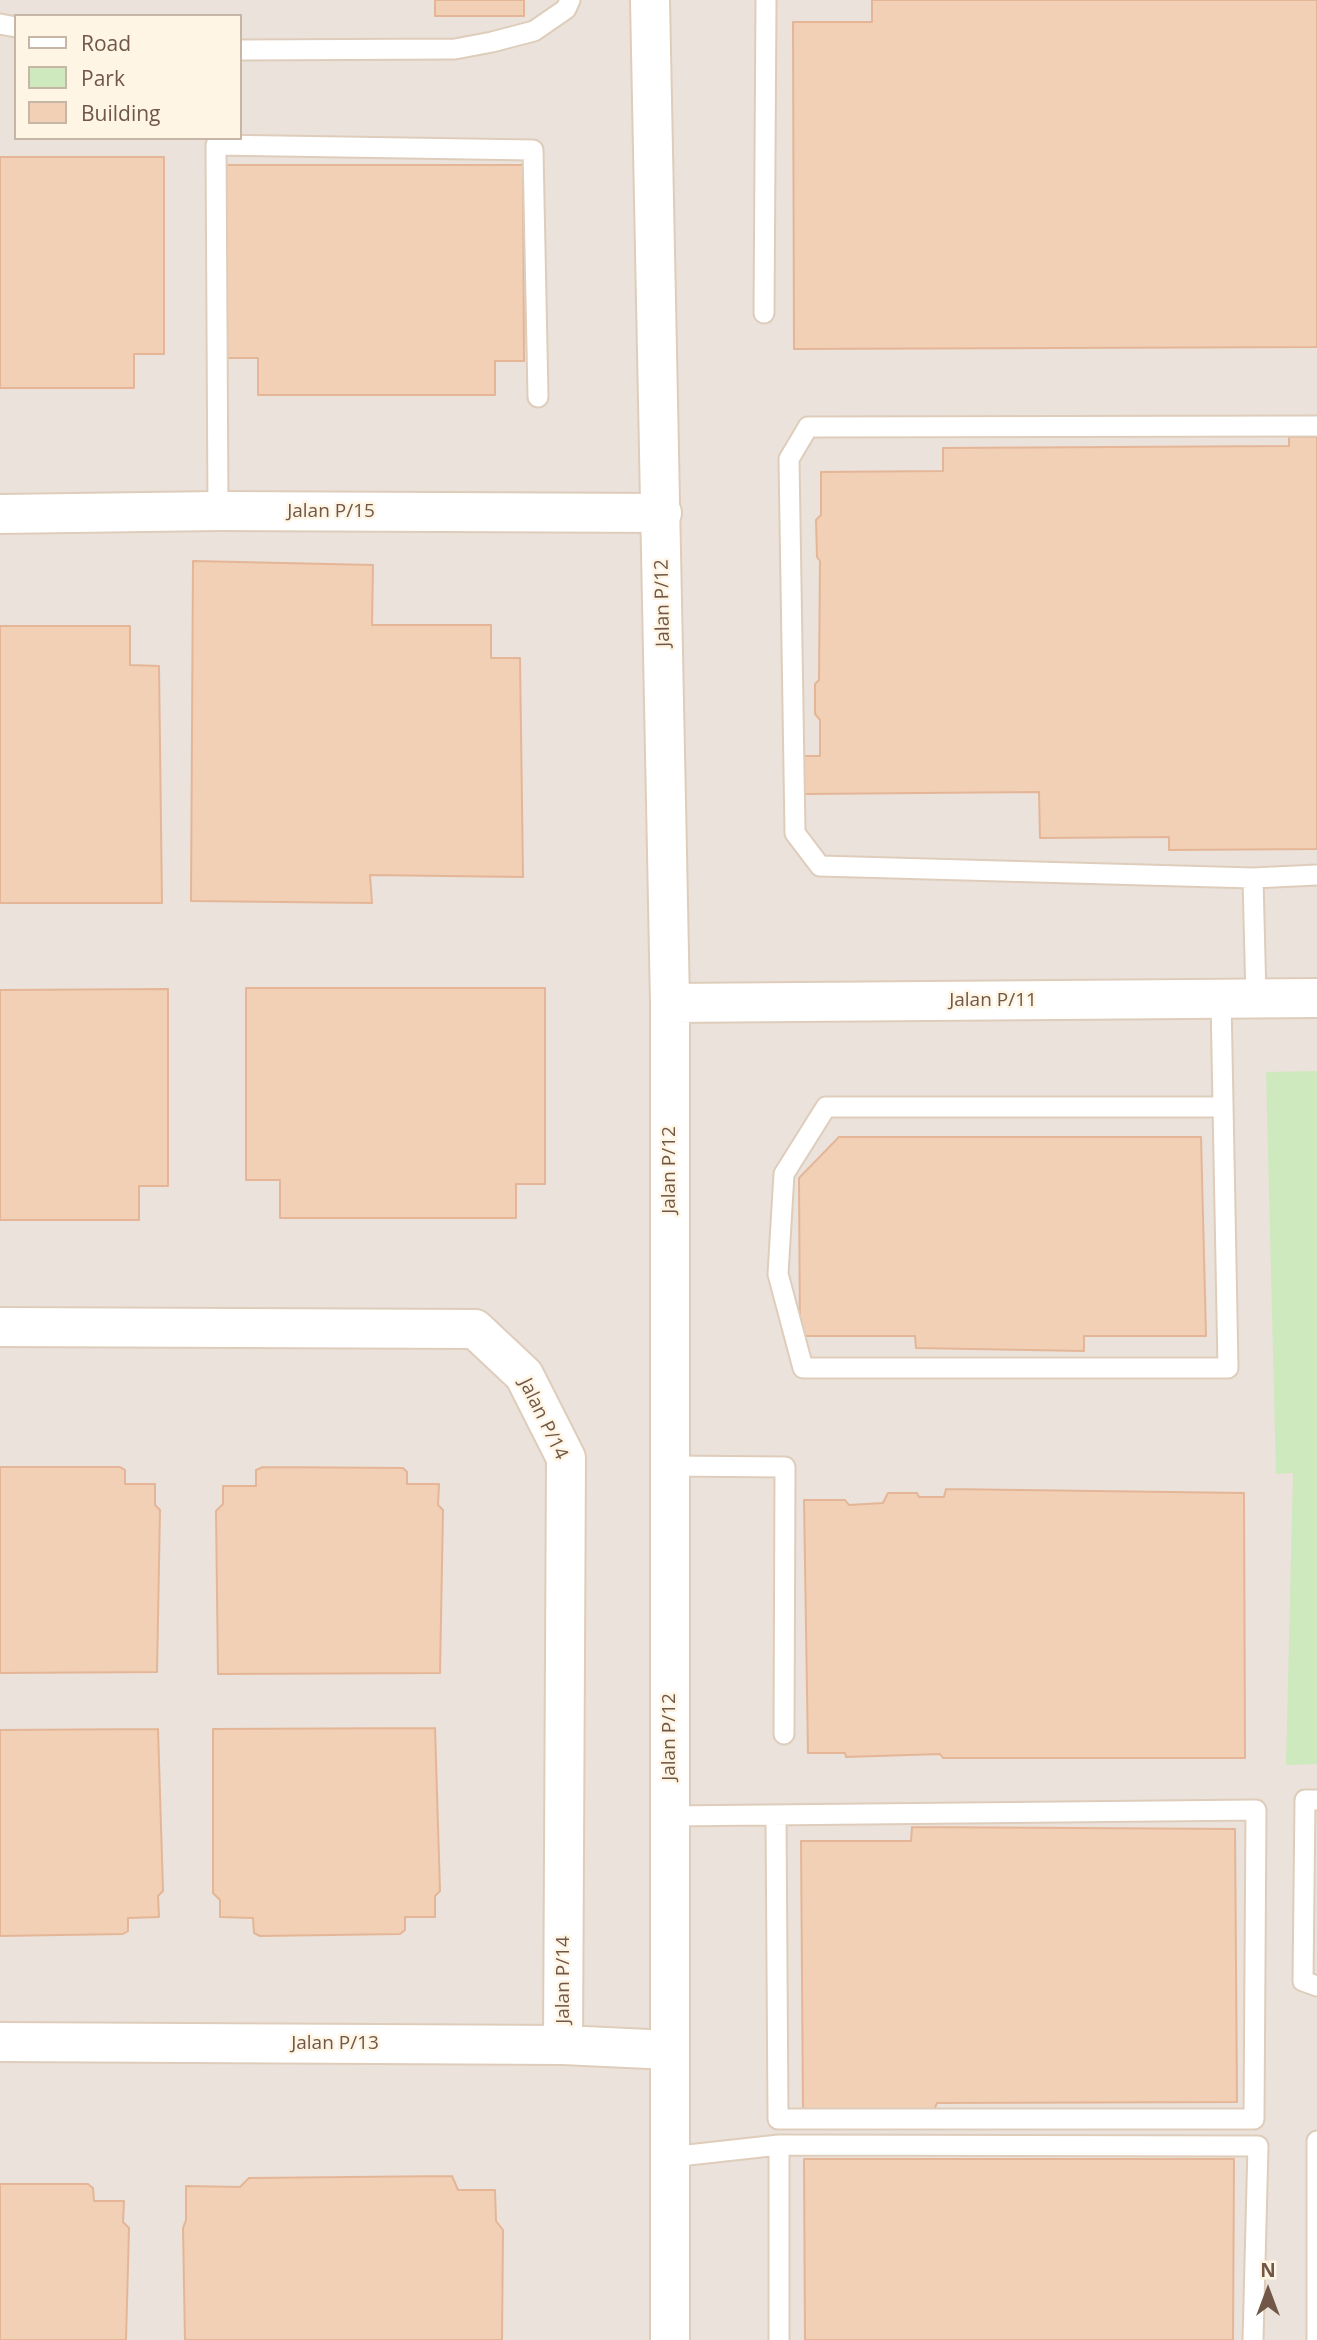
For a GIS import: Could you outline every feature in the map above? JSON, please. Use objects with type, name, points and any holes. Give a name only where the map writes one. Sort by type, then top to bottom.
[{"type":"street","name":"Jalan P/12","points":[[650,0],[670,1003],[670,2340]]},
{"type":"street","name":"Jalan P/15","points":[[0,514],[218,511],[662,513]]},
{"type":"street","name":"Jalan P/11","points":[[670,1003],[1317,998]]},
{"type":"street","name":"Jalan P/14","points":[[0,1328],[475,1329],[524,1376],[566,1458],[563,2045]]},
{"type":"street","name":"Jalan P/13","points":[[0,2042],[563,2045],[670,2050]]},
{"type":"lane","points":[[242,50],[455,49],[534,31],[566,9],[570,0]]},
{"type":"lane","points":[[764,313],[766,0]]},
{"type":"lane","points":[[218,511],[216,145],[533,150],[538,397]]},
{"type":"lane","points":[[1317,426],[808,426],[789,459],[795,833],[820,866],[1252,878],[1317,876]]},
{"type":"lane","points":[[1223,1107],[826,1107],[784,1174],[778,1273],[803,1368],[1228,1368],[1223,1107],[1252,878]]},
{"type":"lane","points":[[670,1466],[785,1467],[784,1734]]},
{"type":"lane","points":[[1317,1800],[1305,1800],[1303,1981],[1317,1986]]},
{"type":"lane","points":[[670,1816],[1256,1810],[1254,2119],[778,2119],[776,1815]]},
{"type":"lane","points":[[1317,2141],[1317,2340]]},
{"type":"lane","points":[[670,2157],[779,2145],[1258,2146],[1253,2340]]},
{"type":"lane","points":[[779,2145],[779,2340]]},
{"type":"shaded area","points":[[0,0],[1317,0],[1317,2340],[0,2340]]},
{"type":"green space","points":[[1317,1071],[1317,1764],[1286,1765],[1293,1473],[1276,1474],[1266,1072]]},
{"type":"building","points":[[435,0],[524,0],[524,16],[435,16]]},
{"type":"building","points":[[872,0],[1317,0],[1317,347],[794,349],[793,22],[872,22]]},
{"type":"building","points":[[0,157],[164,157],[164,354],[134,354],[134,388],[0,388]]},
{"type":"building","points":[[223,165],[523,165],[524,361],[495,361],[495,395],[258,395],[258,358],[223,358]]},
{"type":"building","points":[[1289,437],[1317,437],[1317,849],[1169,850],[1169,837],[1040,838],[1039,792],[804,794],[803,756],[820,756],[820,720],[815,714],[815,684],[819,680],[820,561],[817,557],[816,520],[821,515],[821,472],[943,471],[943,448],[1289,446]]},
{"type":"building","points":[[193,561],[373,565],[372,625],[491,625],[491,658],[520,658],[523,877],[370,875],[372,903],[191,901]]},
{"type":"building","points":[[0,626],[130,626],[130,665],[159,666],[162,903],[0,903]]},
{"type":"building","points":[[246,988],[545,988],[545,1184],[516,1184],[516,1218],[280,1218],[280,1180],[246,1180]]},
{"type":"building","points":[[168,989],[168,1186],[139,1186],[139,1220],[0,1220],[0,990]]},
{"type":"building","points":[[839,1137],[1201,1137],[1206,1336],[1084,1336],[1084,1351],[916,1348],[915,1336],[800,1336],[799,1178]]},
{"type":"building","points":[[0,1467],[120,1467],[125,1470],[125,1484],[155,1484],[155,1505],[160,1510],[157,1672],[0,1673]]},
{"type":"building","points":[[263,1467],[403,1468],[407,1472],[407,1484],[439,1484],[438,1505],[443,1510],[440,1673],[218,1674],[216,1511],[223,1504],[223,1486],[256,1486],[256,1470]]},
{"type":"building","points":[[946,1489],[1244,1493],[1245,1758],[943,1758],[940,1754],[846,1757],[845,1753],[808,1753],[804,1500],[845,1500],[849,1505],[883,1503],[888,1493],[944,1497]]},
{"type":"building","points":[[435,1728],[440,1891],[435,1896],[435,1917],[405,1917],[405,1930],[400,1934],[260,1936],[254,1933],[253,1918],[220,1917],[220,1900],[213,1893],[213,1729]]},
{"type":"building","points":[[158,1729],[163,1891],[158,1896],[159,1917],[128,1918],[128,1931],[123,1934],[0,1936],[0,1730]]},
{"type":"building","points":[[912,1827],[1235,1829],[1237,2102],[937,2103],[933,2112],[803,2110],[801,1841],[911,1841]]},
{"type":"building","points":[[804,2159],[1234,2159],[1233,2340],[805,2340]]},
{"type":"building","points":[[452,2176],[458,2190],[495,2190],[496,2221],[503,2230],[502,2340],[185,2340],[183,2228],[186,2220],[186,2186],[240,2187],[249,2178]]},
{"type":"building","points":[[0,2184],[88,2184],[93,2188],[94,2201],[124,2201],[123,2222],[129,2228],[126,2340],[0,2340]]}]
